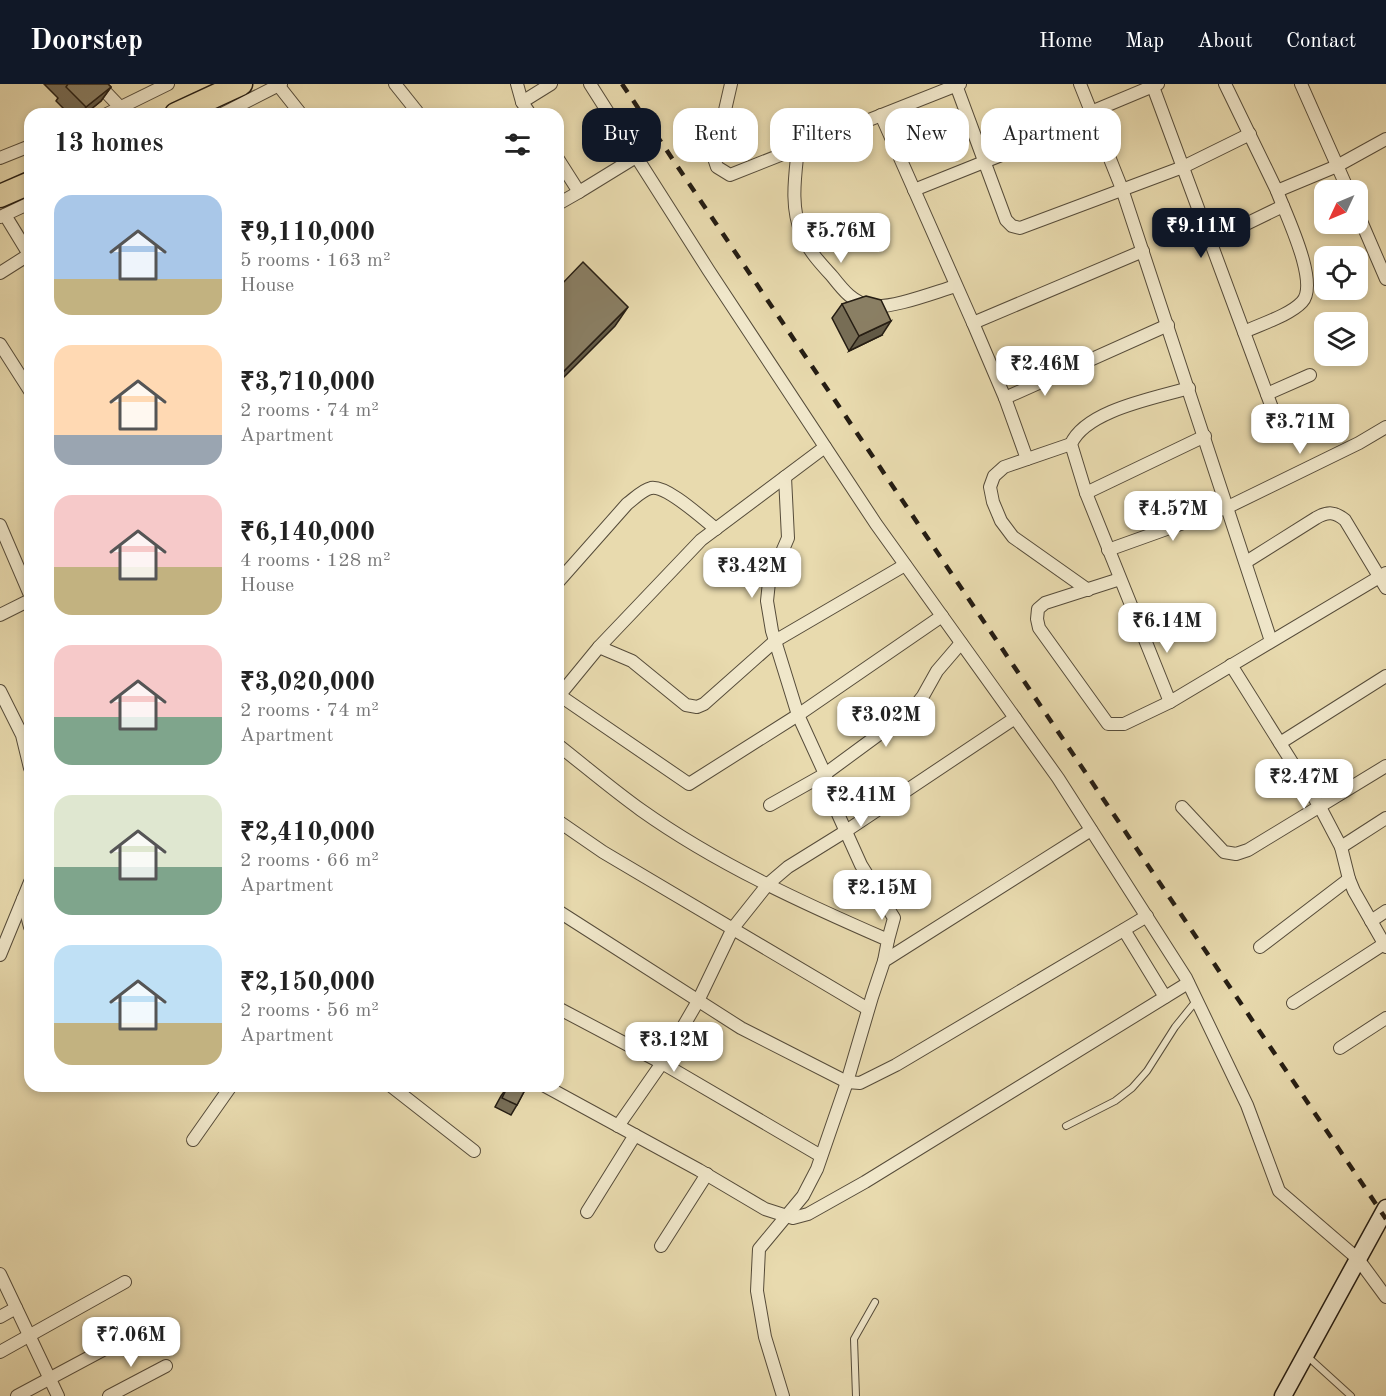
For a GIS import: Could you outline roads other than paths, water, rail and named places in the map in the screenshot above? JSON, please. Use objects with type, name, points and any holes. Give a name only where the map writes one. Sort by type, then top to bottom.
[{"type":"highway","points":[[189,108],[241,84]]},
{"type":"highway","points":[[2,210],[24,189]]},
{"type":"main road","points":[[1283,1396],[1386,1209]]},
{"type":"street","points":[[98,84],[120,107],[163,85]]},
{"type":"street","points":[[394,84],[414,108]]},
{"type":"street","points":[[517,84],[526,108]]},
{"type":"street","points":[[522,102],[551,84]]},
{"type":"street","points":[[590,84],[605,108]]},
{"type":"street","points":[[731,84],[714,158],[717,167],[730,175],[770,159]]},
{"type":"street","points":[[1080,84],[1089,108]]},
{"type":"street","points":[[1106,108],[1154,84],[1278,424]]},
{"type":"street","points":[[1225,84],[1277,191],[1307,271],[1307,291],[1303,301],[1288,311],[1244,332]]},
{"type":"street","points":[[1301,84],[1343,180]]},
{"type":"street","points":[[234,108],[280,85],[297,108]]},
{"type":"street","points":[[873,118],[958,85],[981,152]]},
{"type":"street","points":[[881,115],[1005,398],[1027,459]]},
{"type":"street","points":[[984,162],[1006,220],[1012,226],[1020,228],[1183,167],[1250,134]]},
{"type":"street","points":[[1277,191],[1337,166],[1386,140]]},
{"type":"street","points":[[0,158],[24,148]]},
{"type":"street","points":[[564,201],[628,162]]},
{"type":"street","points":[[639,162],[825,447],[905,565],[1058,778],[1147,916],[1197,1000],[1247,1105],[1279,1191],[1358,1259],[1386,1297]]},
{"type":"street","points":[[797,162],[794,189],[802,236],[818,260],[854,300],[871,306],[885,306],[956,286]]},
{"type":"street","points":[[914,190],[982,162]]},
{"type":"street","points":[[1111,162],[1168,325],[1271,641]]},
{"type":"street","points":[[564,168],[579,192]]},
{"type":"street","points":[[24,204],[2,210],[24,245]]},
{"type":"street","points":[[1210,241],[1282,206]]},
{"type":"street","points":[[1367,234],[1386,279]]},
{"type":"street","points":[[973,323],[1143,251]]},
{"type":"street","points":[[0,273],[24,259]]},
{"type":"street","points":[[1005,398],[1168,325]]},
{"type":"street","points":[[0,344],[24,382]]},
{"type":"street","points":[[1267,394],[1310,375]]},
{"type":"street","points":[[1170,702],[1086,493],[1071,444],[1082,427],[1098,418],[1113,411],[1189,388]]},
{"type":"street","points":[[1108,550],[1228,507],[1359,443],[1386,427]]},
{"type":"street","points":[[1086,493],[1204,436]]},
{"type":"street","points":[[1071,444],[1004,467],[994,476],[990,487],[1001,521],[1013,537],[1088,590]]},
{"type":"street","points":[[564,690],[599,647],[701,540],[825,447]]},
{"type":"street","points":[[783,1396],[765,1337],[757,1291],[759,1249],[803,1196],[821,1156],[847,1082],[884,961],[894,918],[861,865],[846,831],[825,774],[798,715],[775,641],[766,601],[769,582],[788,538],[785,477]]},
{"type":"street","points":[[564,572],[627,504],[640,493],[652,488],[665,490],[716,529]]},
{"type":"street","points":[[1120,579],[1046,603],[1038,609],[1037,619],[1040,628],[1108,724],[1124,724],[1170,702],[1271,641],[1384,579],[1345,520],[1336,513],[1326,513],[1316,518],[1246,562]]},
{"type":"street","points":[[0,525],[24,581]]},
{"type":"street","points":[[599,647],[632,660],[686,705],[697,707],[704,704],[775,641],[905,565]]},
{"type":"street","points":[[0,615],[24,603]]},
{"type":"street","points":[[564,699],[689,784],[798,715],[942,616]]},
{"type":"street","points":[[770,805],[825,774],[912,710],[937,671],[961,644]]},
{"type":"street","points":[[1231,665],[1320,807],[1341,847],[1349,879],[1385,945],[1293,1003]]},
{"type":"street","points":[[1280,743],[1386,676]]},
{"type":"street","points":[[0,691],[24,730]]},
{"type":"street","points":[[618,1126],[662,1063],[698,1001],[733,928],[768,884],[788,867],[1015,718]]},
{"type":"street","points":[[564,750],[641,810],[690,842],[827,914],[888,940]]},
{"type":"street","points":[[1182,807],[1224,852],[1236,854],[1248,850],[1386,766]]},
{"type":"street","points":[[1341,847],[1386,818]]},
{"type":"street","points":[[564,825],[603,852],[868,1009]]},
{"type":"street","points":[[884,961],[1091,830]]},
{"type":"street","points":[[1260,947],[1349,879]]},
{"type":"street","points":[[23,899],[24,903]]},
{"type":"street","points":[[0,955],[23,899]]},
{"type":"street","points":[[1371,921],[1386,911]]},
{"type":"street","points":[[564,915],[741,1028],[847,1082],[860,1083],[882,1073],[1147,916]]},
{"type":"street","points":[[1124,930],[1165,998]]},
{"type":"street","points":[[556,1092],[707,1174],[765,1209],[794,1218],[808,1214],[865,1182],[1188,983]]},
{"type":"street","points":[[564,1011],[662,1063],[821,1156]]},
{"type":"street","points":[[1340,1048],[1386,1018]]},
{"type":"street","points":[[193,1140],[227,1092]]},
{"type":"street","points":[[399,1092],[474,1151]]},
{"type":"street","points":[[587,1212],[635,1135]]},
{"type":"street","points":[[661,1246],[707,1174]]},
{"type":"street","points":[[0,1274],[58,1396]]},
{"type":"street","points":[[0,1352],[125,1282]]},
{"type":"street","points":[[0,1317],[16,1308]]},
{"type":"street","points":[[17,1396],[144,1328]]},
{"type":"street","points":[[109,1396],[166,1366]]},
{"type":"lane","points":[[1066,1126],[1115,1101],[1132,1088],[1147,1071],[1175,1027],[1197,1000]]},
{"type":"lane","points":[[856,1396],[854,1339],[876,1302]]},
{"type":"lane","points":[[1305,1355],[1351,1396]]},
{"type":"railway","points":[[622,84],[1386,1219]]}]
